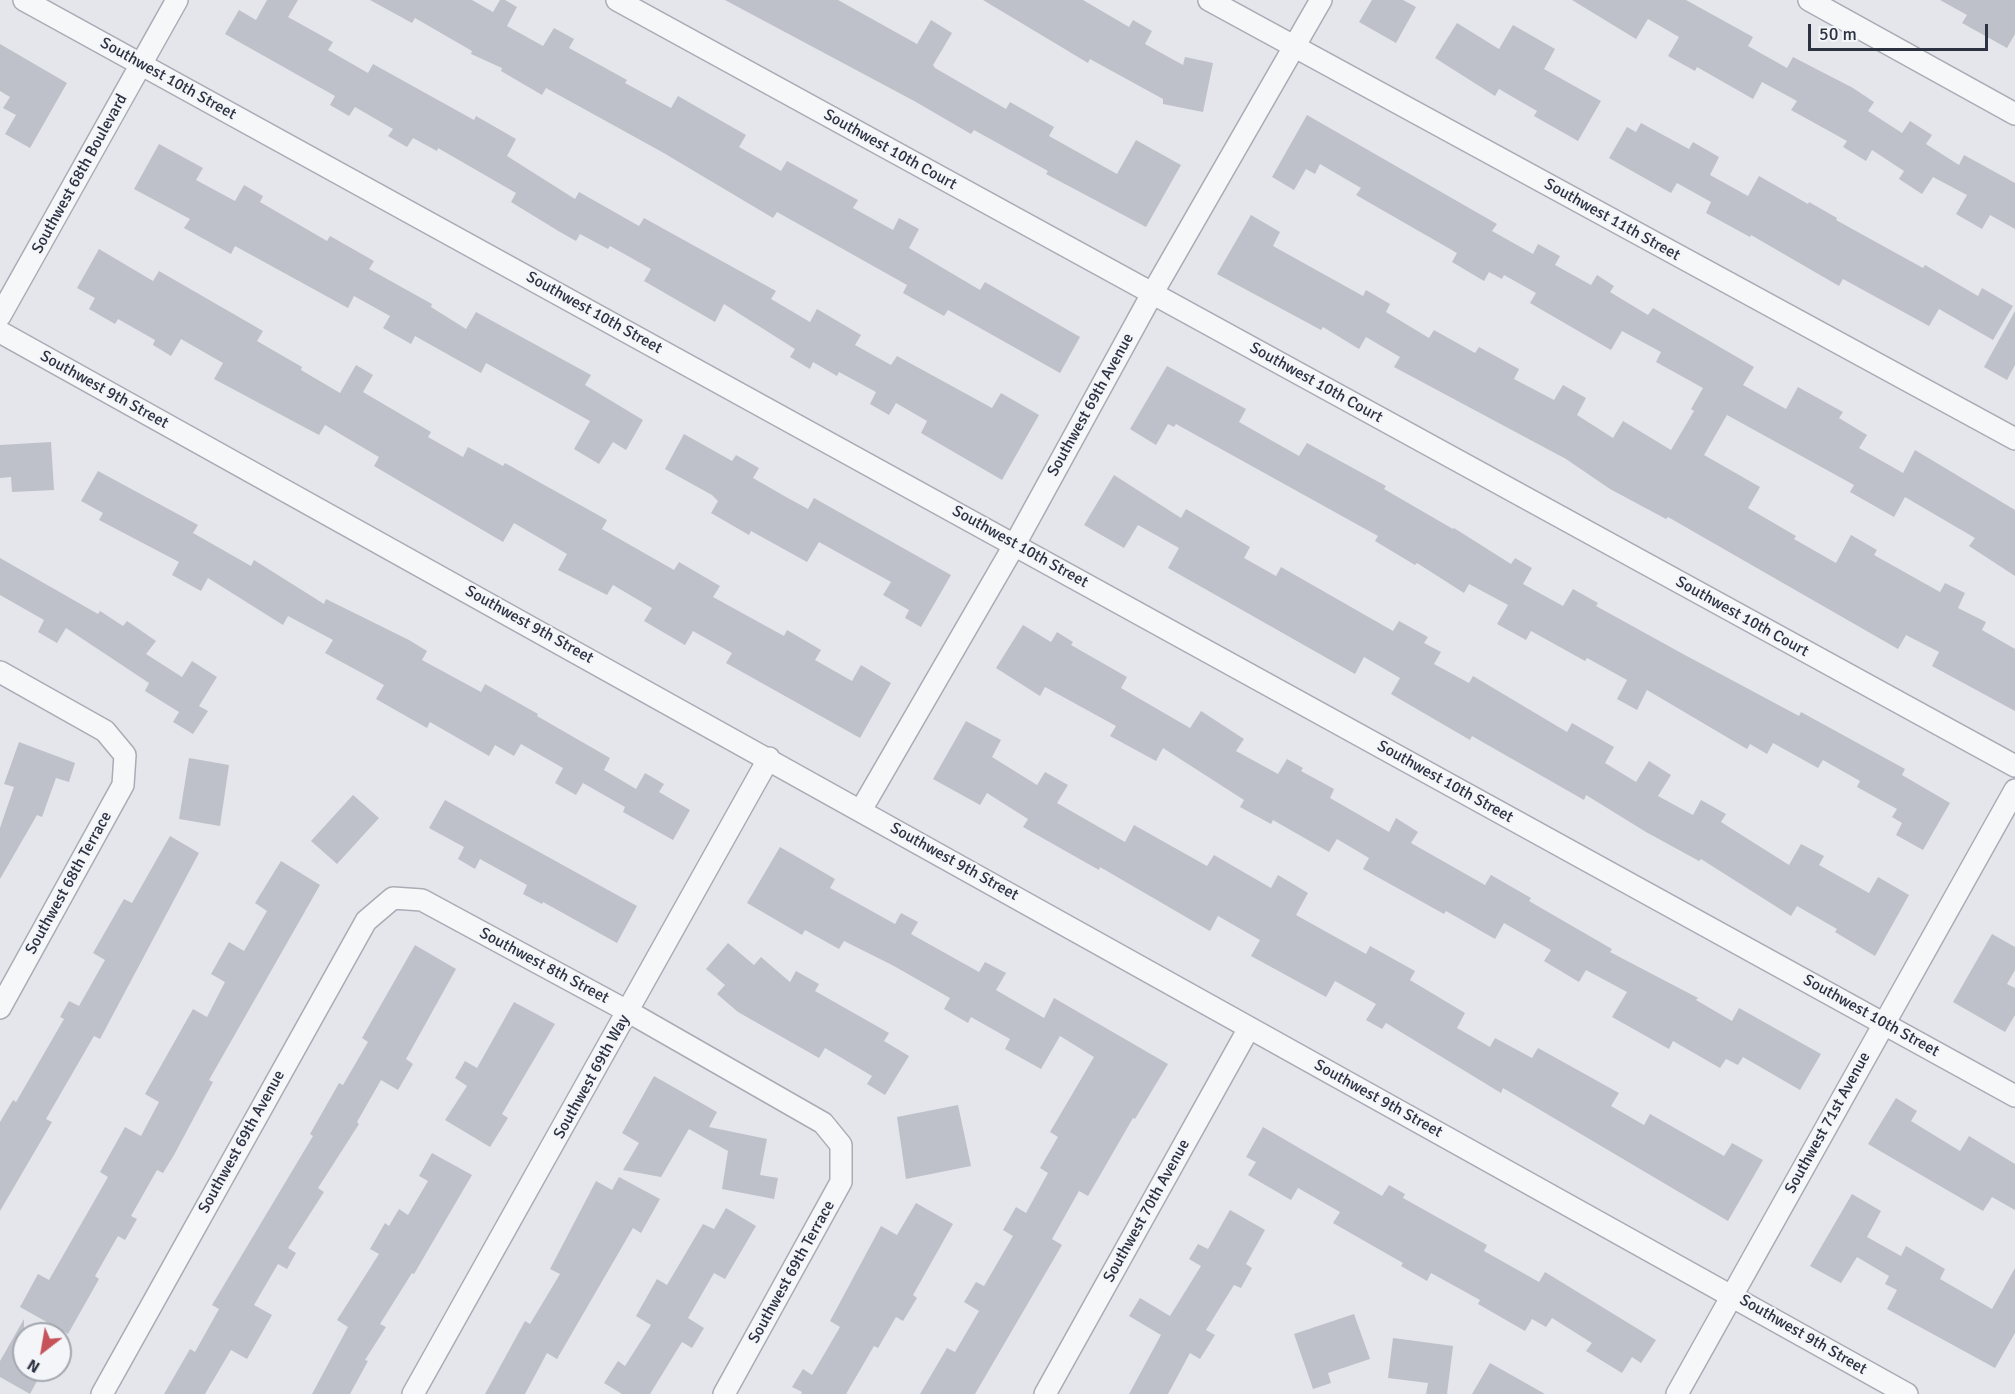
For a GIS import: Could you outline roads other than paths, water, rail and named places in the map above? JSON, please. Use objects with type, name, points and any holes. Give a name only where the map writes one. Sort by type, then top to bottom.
[{"type":"street","name":"Southwest 10th Street","points":[[24,0],[2015,1096]]},
{"type":"street","name":"Southwest 68th Boulevard","points":[[0,316],[177,0]]},
{"type":"street","name":"Southwest 10th Court","points":[[617,0],[2015,766]]},
{"type":"street","name":"Southwest 11th Street","points":[[1209,0],[2015,439]]},
{"type":"street","name":"Southwest 69th Avenue","points":[[861,810],[1015,544],[1152,294],[1321,0]]},
{"type":"street","points":[[1809,0],[2015,114]]},
{"type":"street","name":"Southwest 9th Street","points":[[0,332],[769,758],[1907,1394]]},
{"type":"street","name":"Southwest 68th Terrace","points":[[0,672],[105,731],[125,755],[123,785],[0,1008]]},
{"type":"street","name":"Southwest 69th Way","points":[[413,1394],[629,1012],[769,758]]},
{"type":"street","name":"Southwest 71st Avenue","points":[[1677,1394],[2015,790]]},
{"type":"street","name":"Southwest 69th Avenue","points":[[102,1394],[366,921],[393,898]]},
{"type":"street","name":"Southwest 8th Street","points":[[393,898],[422,900],[629,1012],[823,1123],[841,1145]]},
{"type":"street","name":"Southwest 70th Avenue","points":[[1046,1394],[1249,1028]]},
{"type":"street","name":"Southwest 69th Terrace","points":[[724,1394],[841,1182],[841,1145]]}]
